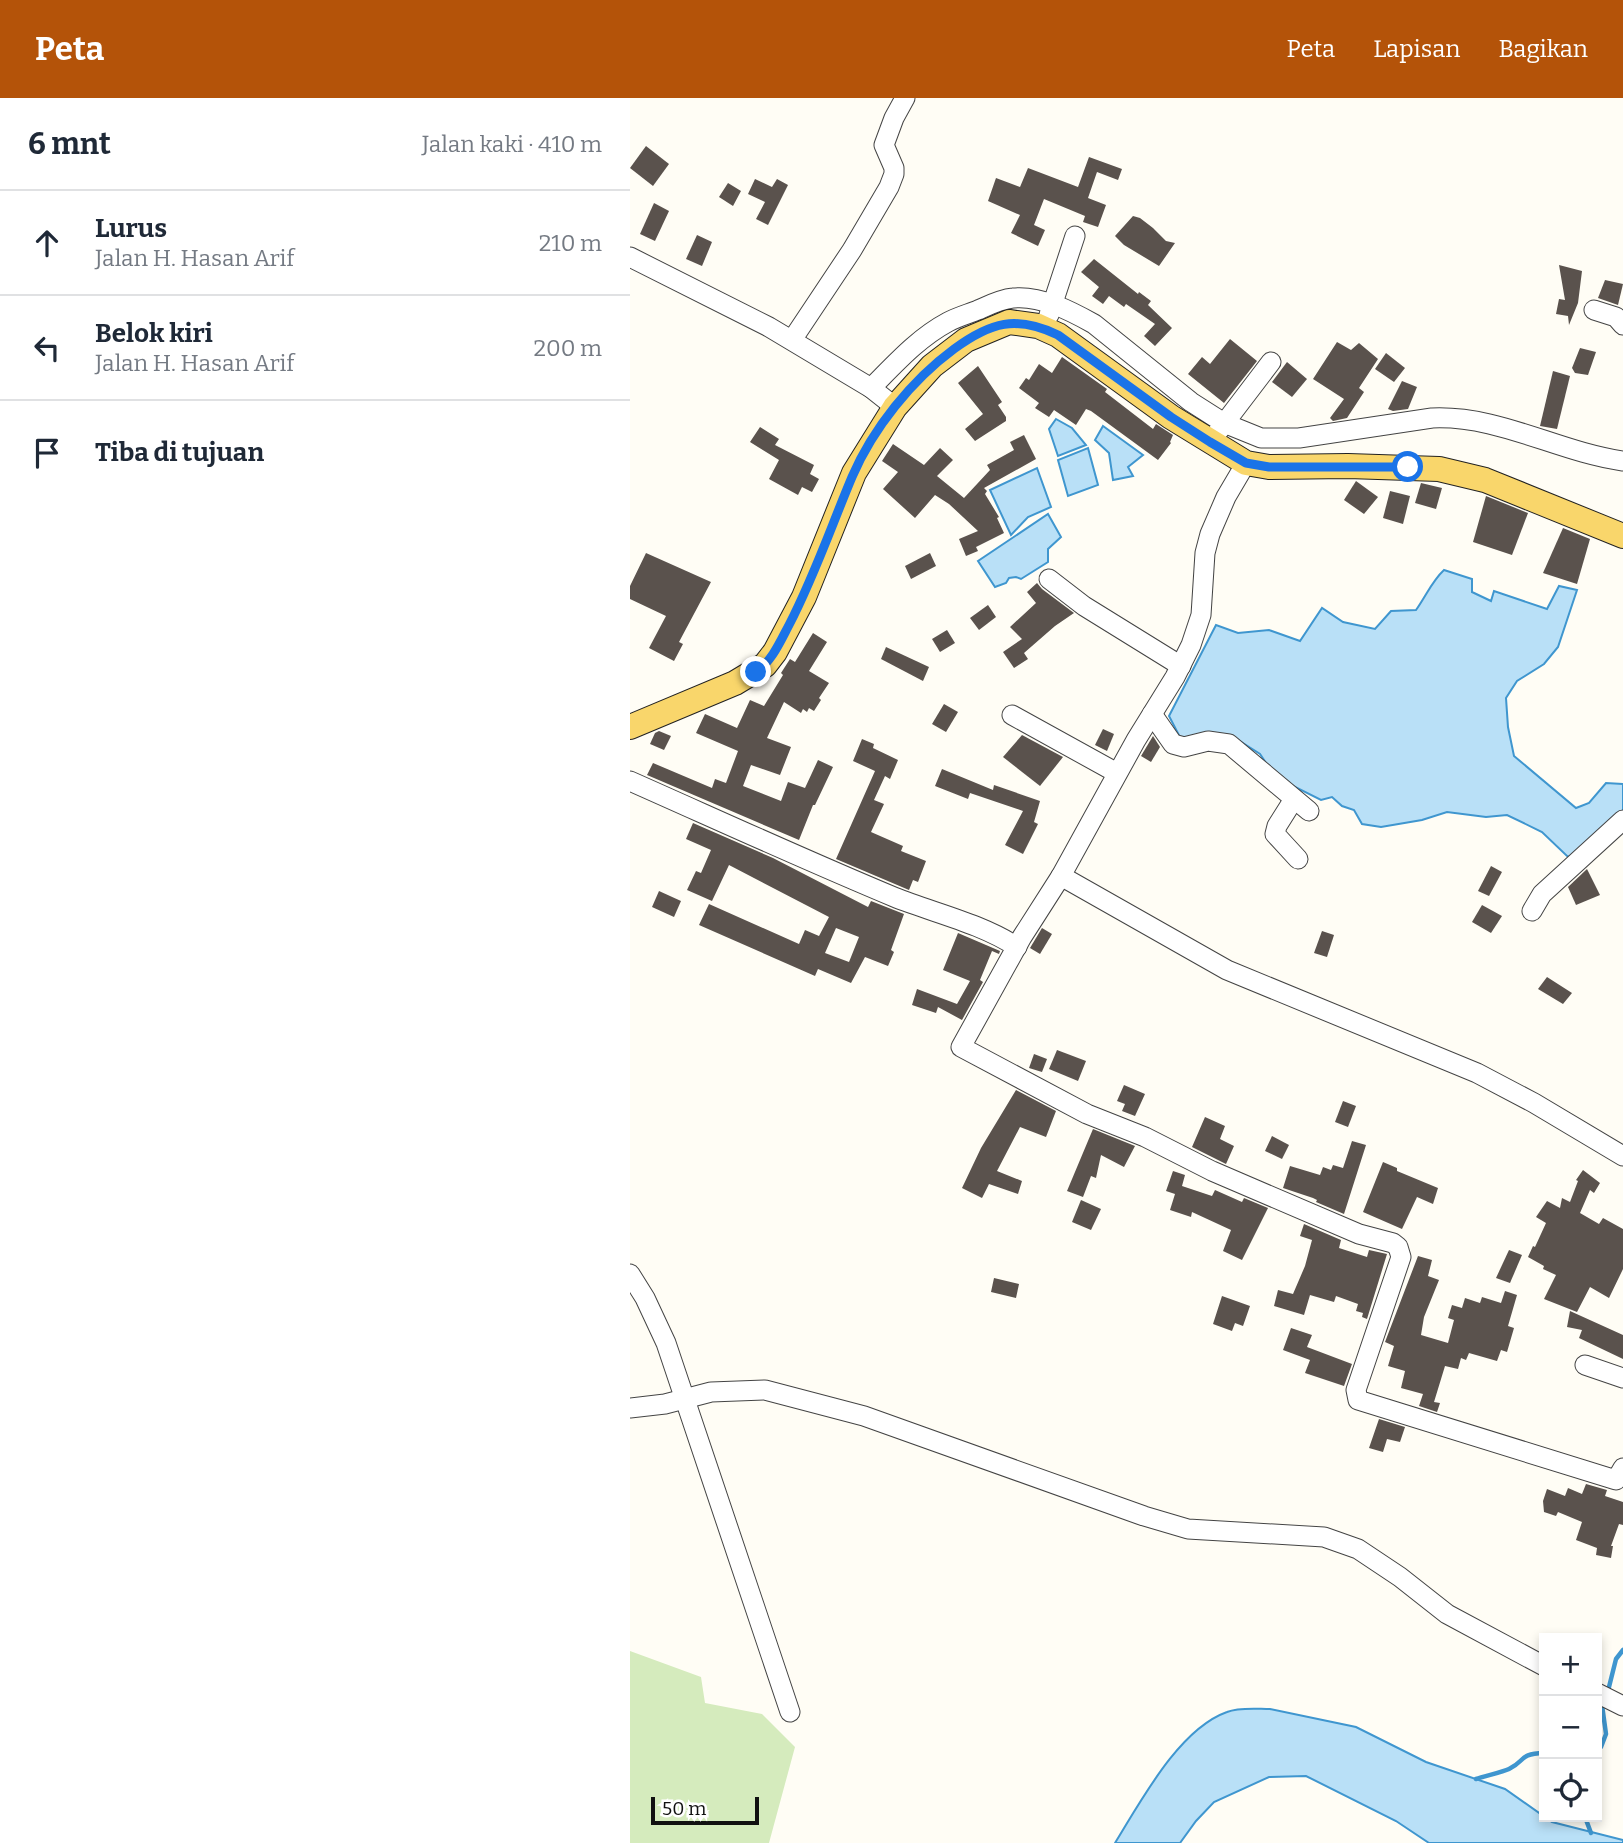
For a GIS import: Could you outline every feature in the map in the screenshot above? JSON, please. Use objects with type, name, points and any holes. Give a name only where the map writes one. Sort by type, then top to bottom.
[{"type":"main road","points":[[630,727],[735,683],[765,665],[775,652],[804,597],[882,397],[932,366],[966,340],[1009,322],[1049,316],[1058,335],[1171,417],[1218,432],[1246,463],[1269,467],[1439,469],[1485,480],[1623,536]]},
{"type":"street","points":[[792,340],[852,250],[889,187],[894,171],[884,145],[905,98]]},
{"type":"street","points":[[1049,316],[1075,236]]},
{"type":"street","points":[[630,257],[769,327],[882,397]]},
{"type":"street","points":[[1594,310],[1616,317],[1623,325]]},
{"type":"street","points":[[1271,362],[1218,432],[1280,440],[1446,418],[1530,434],[1586,453],[1623,461]]},
{"type":"street","points":[[1246,463],[1226,497],[1210,534],[1205,553],[1201,615],[1158,724],[1117,773],[1061,876],[961,1043],[963,1049],[1064,1100],[1087,1115],[1145,1137],[1212,1171],[1359,1234],[1393,1243],[1398,1247],[1401,1257],[1356,1390],[1358,1400],[1616,1480],[1623,1468]]},
{"type":"street","points":[[1049,579],[1084,606],[1181,666]]},
{"type":"street","points":[[1012,715],[1117,773]]},
{"type":"street","points":[[1158,724],[1173,744],[1184,747],[1208,741],[1223,741],[1229,744],[1302,805],[1277,826],[1275,834],[1298,859]]},
{"type":"street","points":[[630,781],[782,849],[1017,947]]},
{"type":"street","points":[[1532,911],[1542,894],[1623,820]]},
{"type":"street","points":[[1061,876],[1227,970],[1477,1073],[1623,1156]]},
{"type":"street","points":[[630,1274],[645,1298],[666,1343],[790,1712]]},
{"type":"street","points":[[1585,1365],[1623,1378]]},
{"type":"street","points":[[630,1408],[665,1404],[711,1392],[765,1390],[864,1416],[1144,1516],[1188,1529],[1324,1537],[1359,1549],[1447,1614],[1539,1663]]},
{"type":"street","points":[[1602,1696],[1623,1706]]},
{"type":"green space","points":[[630,1651],[701,1677],[705,1703],[762,1714],[795,1747],[769,1843],[630,1843]]},
{"type":"water","points":[[1056,419],[1072,428],[1086,445],[1058,456],[1049,429]]},
{"type":"water","points":[[1103,426],[1143,455],[1128,467],[1133,476],[1113,480],[1109,453],[1095,440]]},
{"type":"water","points":[[1088,448],[1098,485],[1068,496],[1058,460]]},
{"type":"water","points":[[1037,468],[1051,507],[1028,517],[1011,535],[990,490]]},
{"type":"water","points":[[1048,514],[1061,537],[1048,549],[1048,562],[1021,579],[1009,578],[1006,583],[995,587],[978,561]]},
{"type":"water","points":[[1444,570],[1472,579],[1472,592],[1491,601],[1494,591],[1547,609],[1559,586],[1577,590],[1558,647],[1544,664],[1517,681],[1506,698],[1514,756],[1576,808],[1589,803],[1606,783],[1623,784],[1623,812],[1576,860],[1567,856],[1542,832],[1507,815],[1486,817],[1447,812],[1422,820],[1381,827],[1362,824],[1354,810],[1342,806],[1332,797],[1321,800],[1289,784],[1270,769],[1260,754],[1238,740],[1183,743],[1169,716],[1216,625],[1238,633],[1269,630],[1300,641],[1322,608],[1343,622],[1375,629],[1391,611],[1416,610]]},
{"type":"water","points":[[1270,1709],[1356,1727],[1426,1762],[1505,1789],[1539,1813],[1539,1822],[1552,1822],[1623,1840],[1623,1843],[1429,1843],[1396,1821],[1306,1776],[1269,1777],[1214,1802],[1180,1843],[1115,1843],[1149,1788],[1177,1750],[1209,1721],[1232,1710]]},
{"type":"building","points":[[646,146],[669,164],[653,186],[630,168]]},
{"type":"building","points":[[1089,157],[1122,169],[1118,180],[1097,172],[1088,198],[1106,205],[1098,227],[1083,222],[1085,216],[1044,199],[1034,225],[1045,230],[1038,246],[1011,233],[1020,215],[988,201],[996,178],[1020,187],[1028,168],[1078,187]]},
{"type":"building","points":[[755,179],[772,187],[777,179],[788,185],[768,225],[756,219],[765,202],[748,194]]},
{"type":"building","points":[[728,183],[741,191],[733,206],[719,197]]},
{"type":"building","points":[[654,203],[669,211],[655,241],[640,234]]},
{"type":"building","points":[[1133,216],[1140,218],[1166,241],[1175,243],[1159,266],[1124,245],[1115,236]]},
{"type":"building","points":[[697,235],[712,242],[702,266],[686,259]]},
{"type":"building","points":[[1094,259],[1151,301],[1148,305],[1172,328],[1155,346],[1144,336],[1155,324],[1109,296],[1103,304],[1092,296],[1099,287],[1081,272]]},
{"type":"building","points":[[1559,265],[1582,271],[1578,303],[1569,325],[1568,316],[1556,314],[1559,299],[1565,300]]},
{"type":"building","points":[[1605,280],[1623,284],[1618,305],[1598,298]]},
{"type":"building","points":[[1230,339],[1257,361],[1224,403],[1188,374],[1202,357],[1210,364]]},
{"type":"building","points":[[1337,342],[1351,350],[1359,343],[1378,359],[1359,388],[1364,392],[1347,418],[1333,421],[1330,418],[1344,399],[1313,379]]},
{"type":"building","points":[[1580,348],[1596,352],[1588,375],[1575,373],[1572,368]]},
{"type":"building","points":[[1386,353],[1405,368],[1394,382],[1375,369]]},
{"type":"building","points":[[1062,357],[1107,389],[1105,392],[1153,429],[1156,424],[1173,435],[1171,443],[1158,460],[1091,411],[1086,409],[1076,425],[1054,410],[1049,417],[1035,408],[1039,403],[1019,388],[1026,378],[1029,380],[1039,364],[1052,373]]},
{"type":"building","points":[[1287,362],[1307,379],[1292,397],[1272,382]]},
{"type":"building","points":[[978,366],[1002,402],[998,405],[1006,421],[975,441],[965,429],[983,414],[958,383]]},
{"type":"building","points":[[1553,371],[1570,376],[1557,429],[1540,426]]},
{"type":"building","points":[[1402,381],[1417,387],[1408,409],[1393,411],[1388,409]]},
{"type":"building","points":[[760,427],[779,439],[775,445],[814,465],[810,474],[819,479],[812,492],[802,487],[798,495],[769,479],[779,460],[750,442]]},
{"type":"building","points":[[1024,435],[1036,459],[984,488],[1004,533],[976,547],[978,551],[966,556],[959,539],[978,531],[949,504],[935,495],[915,518],[883,489],[898,472],[882,461],[893,444],[924,465],[940,448],[953,460],[937,476],[964,498],[990,470],[987,465],[1014,450],[1010,442]]},
{"type":"building","points":[[1356,481],[1378,497],[1364,514],[1344,500]]},
{"type":"building","points":[[1421,483],[1442,488],[1436,509],[1415,503]]},
{"type":"building","points":[[1390,491],[1410,496],[1403,524],[1383,518]]},
{"type":"building","points":[[1486,496],[1528,513],[1512,555],[1473,542]]},
{"type":"building","points":[[1563,528],[1590,539],[1577,584],[1543,573]]},
{"type":"building","points":[[646,553],[711,582],[679,642],[683,644],[674,661],[649,648],[666,616],[630,599],[630,586]]},
{"type":"building","points":[[930,553],[936,566],[911,579],[905,566]]},
{"type":"building","points":[[1037,583],[1074,613],[1024,653],[1028,659],[1014,668],[1003,652],[1022,639],[1010,627],[1036,603],[1027,592]]},
{"type":"building","points":[[988,605],[996,617],[979,630],[970,618]]},
{"type":"building","points":[[947,630],[955,643],[940,652],[932,639]]},
{"type":"building","points":[[813,633],[827,642],[809,671],[829,683],[814,711],[809,708],[807,712],[803,709],[801,713],[784,702],[767,738],[791,747],[780,775],[751,765],[743,786],[781,801],[788,782],[805,788],[818,760],[833,767],[799,840],[647,775],[653,763],[712,788],[715,779],[726,783],[738,751],[696,733],[705,714],[737,728],[750,700],[764,706],[790,659],[795,662]]},
{"type":"building","points":[[886,647],[929,667],[923,681],[881,659]]},
{"type":"building","points":[[944,704],[958,712],[946,732],[932,724]]},
{"type":"building","points":[[1103,729],[1114,734],[1107,751],[1095,745]]},
{"type":"building","points":[[659,731],[671,736],[664,750],[650,744],[655,733]]},
{"type":"building","points":[[1022,735],[1063,757],[1040,786],[1003,757]]},
{"type":"building","points":[[1153,736],[1160,747],[1151,762],[1141,756]]},
{"type":"building","points":[[862,739],[874,744],[873,748],[898,760],[890,779],[885,776],[874,800],[884,804],[871,832],[903,846],[901,851],[926,861],[918,882],[913,880],[909,890],[836,859],[875,771],[853,761]]},
{"type":"building","points":[[942,769],[993,790],[994,785],[1040,801],[1034,822],[1038,824],[1023,854],[1005,845],[1023,811],[970,793],[968,799],[935,786]]},
{"type":"building","points":[[693,823],[773,858],[868,907],[871,901],[904,914],[888,966],[865,957],[851,983],[818,969],[815,976],[699,925],[709,904],[799,944],[805,930],[819,936],[829,917],[729,865],[712,901],[687,890],[696,871],[701,873],[711,850],[686,839]],"holes":[[[836,928],[859,937],[849,962],[825,953]]]},
{"type":"building","points":[[1491,866],[1502,872],[1489,896],[1478,891]]},
{"type":"building","points":[[1587,869],[1600,895],[1576,905],[1568,887]]},
{"type":"building","points":[[659,891],[681,901],[674,917],[652,907]]},
{"type":"building","points":[[1482,905],[1502,916],[1491,933],[1472,922]]},
{"type":"building","points":[[1042,928],[1052,934],[1040,954],[1030,948]]},
{"type":"building","points":[[1322,931],[1334,935],[1327,957],[1314,953]]},
{"type":"building","points":[[958,933],[1000,951],[999,954],[992,951],[980,980],[983,982],[962,1020],[938,1007],[936,1013],[912,1005],[917,989],[957,1004],[970,981],[943,970]]},
{"type":"building","points":[[1547,977],[1572,993],[1563,1004],[1538,989]]},
{"type":"building","points":[[1057,1050],[1086,1061],[1078,1081],[1049,1069]]},
{"type":"building","points":[[1034,1054],[1047,1059],[1042,1072],[1029,1068]]},
{"type":"building","points":[[1124,1085],[1145,1094],[1135,1116],[1122,1111],[1125,1104],[1117,1101]]},
{"type":"building","points":[[1016,1090],[1056,1111],[1046,1137],[1020,1127],[997,1171],[1022,1181],[1018,1194],[989,1184],[982,1198],[962,1188],[981,1148]]},
{"type":"building","points":[[1343,1101],[1356,1106],[1348,1127],[1335,1122]]},
{"type":"building","points":[[1205,1117],[1225,1126],[1220,1139],[1234,1146],[1226,1164],[1192,1147]]},
{"type":"building","points":[[1093,1129],[1135,1146],[1124,1167],[1101,1155],[1096,1178],[1091,1176],[1083,1197],[1067,1191]]},
{"type":"building","points":[[1272,1136],[1289,1145],[1282,1159],[1265,1151]]},
{"type":"building","points":[[1352,1141],[1366,1145],[1344,1214],[1316,1202],[1313,1198],[1283,1188],[1290,1166],[1320,1175],[1323,1167],[1331,1170],[1333,1165],[1343,1168]]},
{"type":"building","points":[[1383,1162],[1397,1168],[1397,1171],[1438,1188],[1433,1204],[1417,1197],[1402,1229],[1363,1212]]},
{"type":"building","points":[[1583,1170],[1600,1183],[1594,1193],[1590,1190],[1580,1213],[1599,1224],[1603,1218],[1623,1229],[1623,1269],[1609,1298],[1590,1287],[1577,1312],[1544,1299],[1556,1275],[1528,1257],[1546,1223],[1536,1217],[1547,1201],[1560,1208],[1562,1198],[1570,1202],[1578,1181],[1576,1180]]},
{"type":"building","points":[[1173,1171],[1185,1175],[1182,1186],[1212,1196],[1215,1190],[1242,1202],[1244,1198],[1268,1208],[1242,1260],[1223,1251],[1231,1230],[1192,1212],[1191,1217],[1170,1210],[1175,1194],[1166,1191]]},
{"type":"building","points":[[1081,1200],[1101,1209],[1091,1230],[1072,1222]]},
{"type":"building","points":[[1304,1224],[1341,1240],[1339,1248],[1367,1257],[1369,1250],[1387,1254],[1367,1319],[1362,1317],[1363,1313],[1356,1311],[1358,1304],[1336,1296],[1334,1302],[1310,1295],[1304,1315],[1274,1306],[1278,1290],[1293,1294],[1305,1266],[1312,1240],[1300,1236]]},
{"type":"building","points":[[1509,1250],[1522,1255],[1510,1283],[1496,1278]]},
{"type":"building","points":[[1418,1256],[1432,1260],[1428,1276],[1439,1280],[1424,1317],[1421,1335],[1448,1343],[1454,1320],[1448,1318],[1452,1305],[1462,1308],[1465,1298],[1480,1303],[1482,1297],[1501,1303],[1505,1291],[1517,1295],[1508,1326],[1514,1328],[1507,1352],[1501,1350],[1497,1361],[1469,1353],[1466,1360],[1461,1358],[1458,1369],[1445,1366],[1434,1402],[1440,1403],[1437,1412],[1419,1406],[1423,1394],[1401,1388],[1405,1371],[1388,1366],[1394,1346],[1385,1342]]},
{"type":"building","points":[[994,1278],[1019,1284],[1016,1298],[991,1292]]},
{"type":"building","points":[[1222,1296],[1250,1306],[1243,1326],[1235,1323],[1232,1331],[1213,1324]]},
{"type":"building","points":[[1570,1311],[1623,1335],[1623,1359],[1579,1338],[1582,1330],[1567,1327]]},
{"type":"building","points":[[1291,1328],[1312,1335],[1307,1347],[1352,1364],[1344,1386],[1305,1373],[1310,1360],[1283,1350]]},
{"type":"building","points":[[1379,1419],[1405,1427],[1400,1442],[1387,1439],[1383,1452],[1369,1448]]},
{"type":"building","points":[[1586,1484],[1607,1490],[1605,1496],[1623,1502],[1623,1525],[1619,1524],[1611,1546],[1611,1558],[1596,1555],[1597,1548],[1576,1540],[1582,1522],[1558,1512],[1556,1516],[1544,1512],[1543,1501],[1547,1489],[1565,1496],[1568,1488],[1582,1494]]},
{"type":"waterway","points":[[1608,1691],[1616,1659],[1623,1650]]},
{"type":"waterway","points":[[1602,1705],[1606,1734],[1602,1744]]},
{"type":"waterway","points":[[1476,1779],[1509,1769],[1526,1756],[1539,1754]]},
{"type":"waterway","points":[[1587,1822],[1591,1833]]},
{"type":"route","points":[[756,672],[775,652],[804,597],[852,478],[875,435],[895,407],[932,366],[966,340],[1009,322],[1038,326],[1058,335],[1171,417],[1246,463],[1269,467],[1408,467]]}]
